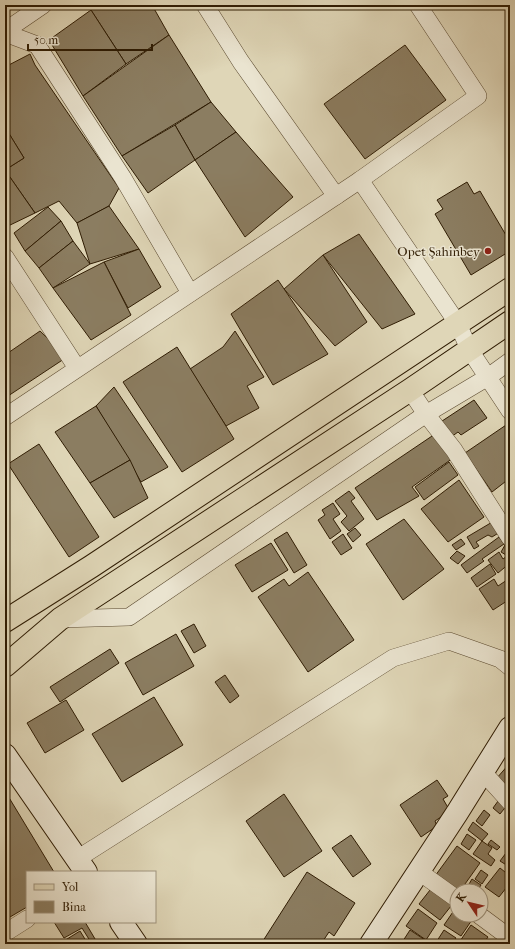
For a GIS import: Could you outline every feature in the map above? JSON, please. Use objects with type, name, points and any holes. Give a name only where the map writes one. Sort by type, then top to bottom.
[{"type":"main road","points":[[5,621],[99,562],[510,289]]},
{"type":"main road","points":[[5,666],[60,619],[410,390],[510,322]]},
{"type":"street","points":[[5,32],[43,5]]},
{"type":"street","points":[[205,5],[241,62],[336,196]]},
{"type":"street","points":[[5,417],[360,180],[478,96],[418,5]]},
{"type":"street","points":[[5,32],[37,45],[124,178],[190,293]]},
{"type":"street","points":[[360,180],[458,324],[470,349],[510,411]]},
{"type":"street","points":[[5,257],[77,368]]},
{"type":"street","points":[[60,619],[129,617],[426,414],[488,377],[510,361]]},
{"type":"street","points":[[410,390],[426,414],[454,450],[510,538]]},
{"type":"street","points":[[5,755],[82,866],[394,658],[449,641],[500,659],[510,667]]},
{"type":"street","points":[[371,944],[457,813],[510,728]]},
{"type":"street","points":[[482,771],[510,802]]},
{"type":"street","points":[[418,871],[449,893]]},
{"type":"street","points":[[5,933],[26,920]]},
{"type":"street","points":[[489,922],[510,938]]},
{"type":"street","points":[[122,923],[136,944]]},
{"type":"building","points":[[99,5],[152,5],[169,35],[126,64],[91,10]]},
{"type":"building","points":[[91,10],[126,64],[83,96],[49,40]]},
{"type":"building","points":[[169,35],[211,102],[122,156],[83,96]]},
{"type":"building","points":[[405,45],[446,100],[365,159],[324,104]]},
{"type":"building","points":[[30,54],[35,65],[119,188],[109,206],[77,223],[59,201],[35,213],[5,170],[24,158],[5,127],[5,67]]},
{"type":"building","points":[[211,102],[236,132],[195,160],[175,125]]},
{"type":"building","points":[[175,125],[195,160],[148,193],[122,156]]},
{"type":"building","points":[[5,127],[24,158],[5,170]]},
{"type":"building","points":[[236,132],[293,197],[245,237],[195,160]]},
{"type":"building","points":[[5,170],[35,213],[6,227],[5,226]]},
{"type":"building","points":[[467,182],[474,194],[480,191],[510,242],[510,251],[471,275],[435,214],[443,209],[437,200]]},
{"type":"building","points":[[109,206],[139,249],[90,264],[77,223]]},
{"type":"building","points":[[48,207],[61,221],[25,251],[14,233]]},
{"type":"building","points":[[61,221],[73,241],[39,268],[25,251]]},
{"type":"building","points":[[359,234],[415,314],[382,329],[323,255]]},
{"type":"building","points":[[73,241],[90,264],[53,288],[39,268]]},
{"type":"building","points":[[139,249],[161,287],[128,308],[104,262]]},
{"type":"building","points":[[323,255],[367,322],[335,346],[284,289]]},
{"type":"building","points":[[104,262],[131,315],[91,340],[53,288]]},
{"type":"building","points":[[278,280],[328,354],[273,385],[231,314]]},
{"type":"building","points":[[40,331],[67,357],[5,398],[5,355]]},
{"type":"building","points":[[235,331],[264,377],[247,386],[259,408],[226,426],[190,369],[223,347]]},
{"type":"building","points":[[177,347],[234,439],[182,472],[123,382]]},
{"type":"building","points":[[114,387],[168,467],[141,482],[96,406]]},
{"type":"building","points":[[474,400],[487,418],[461,435],[458,432],[447,440],[436,425]]},
{"type":"building","points":[[96,406],[130,460],[90,483],[55,432]]},
{"type":"building","points":[[509,423],[510,478],[492,492],[465,453]]},
{"type":"building","points":[[438,432],[456,456],[412,487],[419,496],[377,520],[355,488]]},
{"type":"building","points":[[39,444],[99,537],[69,557],[8,464]]},
{"type":"building","points":[[130,460],[148,498],[114,518],[90,483]]},
{"type":"building","points":[[449,462],[458,475],[424,500],[415,487]]},
{"type":"building","points":[[459,480],[484,517],[448,542],[421,509]]},
{"type":"building","points":[[349,491],[355,498],[351,501],[364,519],[349,531],[341,522],[347,516],[335,501]]},
{"type":"building","points":[[333,503],[340,514],[333,519],[341,531],[330,539],[318,520],[325,515],[322,510]]},
{"type":"building","points":[[404,519],[444,569],[403,600],[366,544]]},
{"type":"building","points":[[494,521],[500,532],[492,537],[488,535],[476,542],[479,546],[474,549],[467,537]]},
{"type":"building","points":[[355,528],[361,535],[353,542],[347,534]]},
{"type":"building","points":[[287,532],[307,565],[294,573],[274,540]]},
{"type":"building","points":[[343,534],[352,548],[341,555],[332,542]]},
{"type":"building","points":[[499,537],[504,544],[482,559],[484,561],[467,573],[461,565]]},
{"type":"building","points":[[461,539],[465,544],[456,550],[452,545]]},
{"type":"building","points":[[271,543],[288,570],[252,592],[235,565]]},
{"type":"building","points":[[505,545],[510,548],[506,555],[501,552]]},
{"type":"building","points":[[457,551],[465,556],[458,564],[450,558]]},
{"type":"building","points":[[499,552],[503,559],[510,554],[510,563],[498,573],[488,560]]},
{"type":"building","points":[[490,564],[496,574],[477,587],[471,578]]},
{"type":"building","points":[[308,572],[354,640],[308,672],[258,597],[284,579],[289,586]]},
{"type":"building","points":[[510,578],[510,599],[493,610],[479,589],[494,579],[498,586]]},
{"type":"building","points":[[194,624],[206,646],[194,653],[181,631]]},
{"type":"building","points":[[176,634],[194,666],[143,695],[125,663]]},
{"type":"building","points":[[110,649],[119,663],[60,702],[50,687]]},
{"type":"building","points":[[225,675],[239,696],[230,703],[215,682]]},
{"type":"building","points":[[154,697],[183,745],[122,782],[92,734]]},
{"type":"building","points":[[66,700],[84,730],[45,753],[27,723]]},
{"type":"building","points":[[510,763],[510,792],[496,779]]},
{"type":"building","points":[[437,780],[448,796],[443,799],[450,811],[435,821],[437,826],[421,837],[400,805]]},
{"type":"building","points":[[5,791],[53,871],[26,871],[26,908],[10,917],[5,908]]},
{"type":"building","points":[[284,794],[322,851],[284,877],[246,821]]},
{"type":"building","points":[[501,797],[508,804],[500,814],[493,808]]},
{"type":"building","points":[[484,810],[490,815],[482,826],[476,821]]},
{"type":"building","points":[[473,822],[488,834],[482,841],[468,830]]},
{"type":"building","points":[[467,834],[476,840],[469,850],[461,844]]},
{"type":"building","points":[[351,835],[371,864],[353,877],[332,848]]},
{"type":"building","points":[[491,840],[500,847],[497,850],[488,844]]},
{"type":"building","points":[[482,841],[492,848],[488,854],[495,860],[491,866],[473,854]]},
{"type":"building","points":[[457,846],[480,863],[466,883],[449,883],[449,884],[435,876]]},
{"type":"building","points":[[506,853],[510,856],[510,864],[508,866],[500,861]]},
{"type":"building","points":[[500,868],[510,876],[510,883],[499,897],[489,890],[488,883]]},
{"type":"building","points":[[481,870],[488,875],[483,883],[475,879]]},
{"type":"building","points":[[307,872],[355,903],[334,936],[329,932],[321,944],[261,944]]},
{"type":"building","points":[[472,879],[478,883],[470,883]]},
{"type":"building","points":[[434,885],[449,896],[449,909],[440,920],[419,904]]},
{"type":"building","points":[[418,909],[437,923],[426,940],[406,926]]},
{"type":"building","points":[[449,918],[449,923],[470,923],[461,936],[444,925]]},
{"type":"building","points":[[55,923],[86,923],[98,944],[92,944],[82,928],[64,938]]},
{"type":"building","points":[[471,925],[488,937],[483,944],[458,944]]},
{"type":"building","points":[[410,930],[431,944],[401,944]]},
{"type":"building","points":[[444,930],[456,938],[452,944],[435,944]]},
{"type":"building","points":[[80,931],[88,944],[59,944]]},
{"type":"building","points":[[501,933],[510,944],[493,944]]},
{"type":"place","name":"Opet Şahinbey","points":[[488,251]]}]
